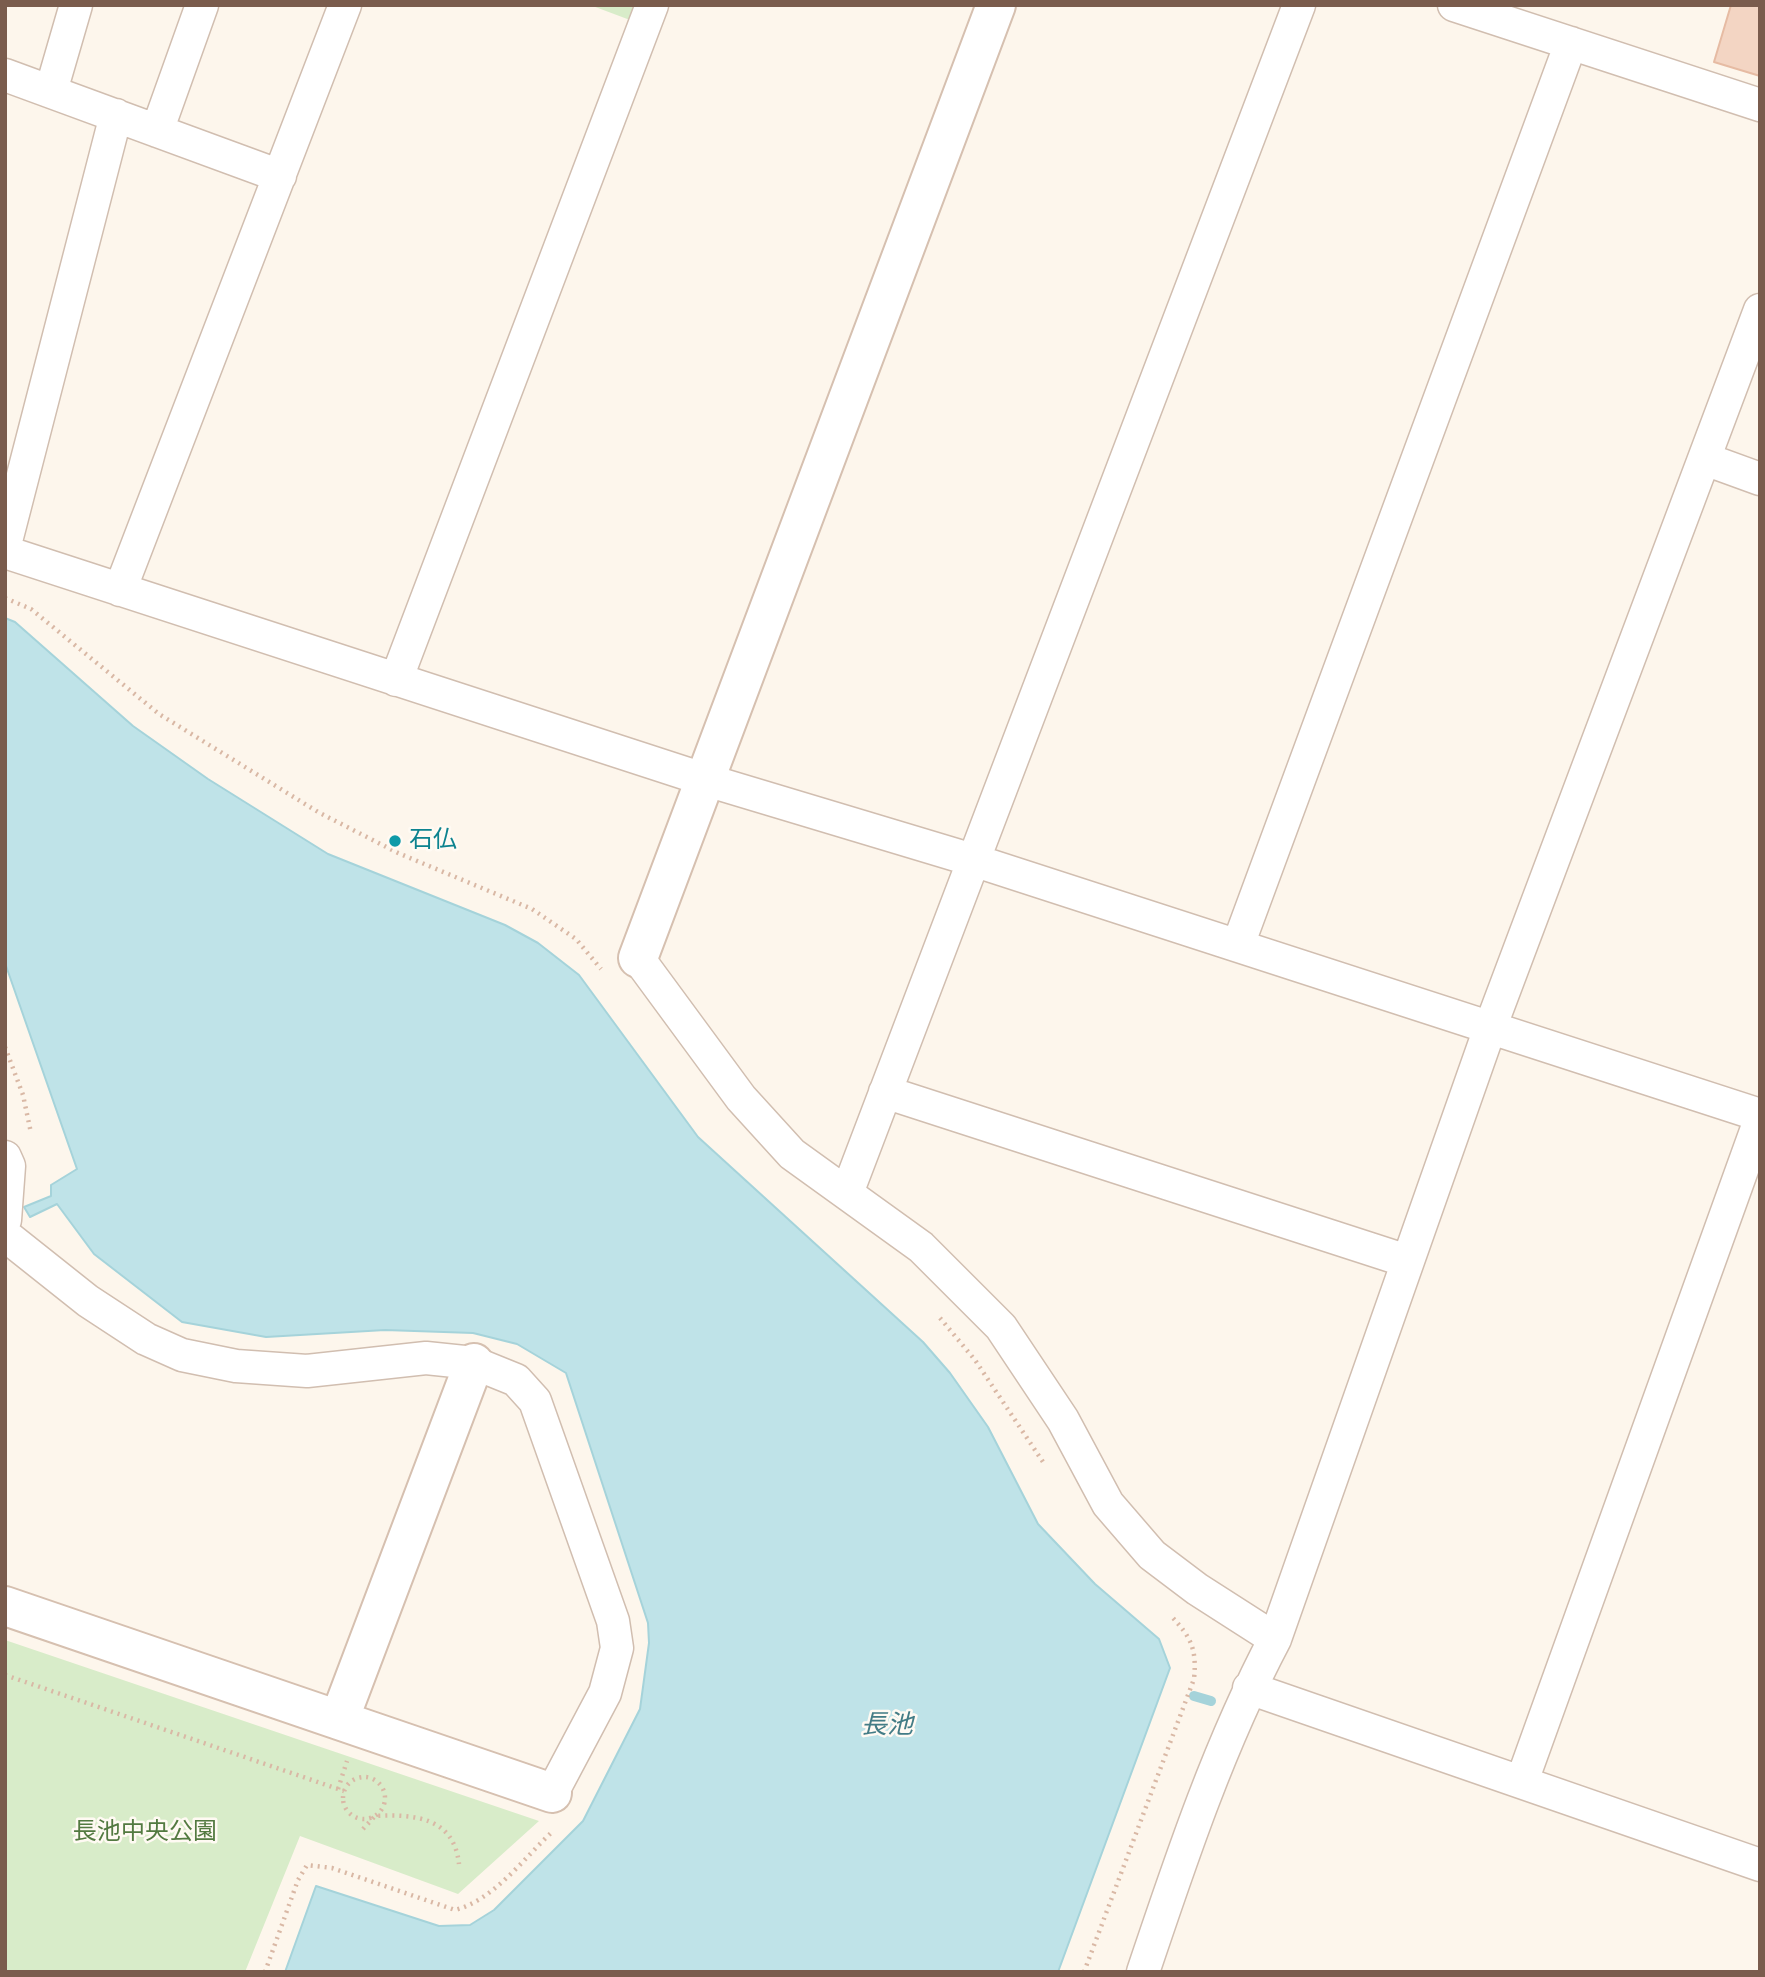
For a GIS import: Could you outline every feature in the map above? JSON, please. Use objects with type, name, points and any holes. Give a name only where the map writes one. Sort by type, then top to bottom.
[{"type":"street","points":[[51,91],[76,5]]},
{"type":"street","points":[[157,131],[202,5]]},
{"type":"street","points":[[120,590],[345,5]]},
{"type":"street","points":[[396,680],[652,5]]},
{"type":"street","points":[[996,5],[638,958],[741,1098],[792,1154],[921,1247],[1001,1327],[1063,1420],[1108,1504],[1152,1555],[1197,1589],[1275,1639]]},
{"type":"street","points":[[847,1193],[976,860],[1299,5]]},
{"type":"street","points":[[1454,5],[1760,105]]},
{"type":"street","points":[[1238,945],[1571,43]]},
{"type":"street","points":[[5,75],[279,176]]},
{"type":"street","points":[[5,545],[116,115]]},
{"type":"street","points":[[1143,1972],[1197,1815],[1249,1688],[1275,1639],[1490,1028],[1760,310]]},
{"type":"street","points":[[1705,459],[1760,480]]},
{"type":"street","points":[[5,552],[703,779],[976,860],[1760,1118],[1522,1781]]},
{"type":"street","points":[[885,1092],[1407,1261]]},
{"type":"street","points":[[5,1220],[7,1162]]},
{"type":"street","points":[[5,1235],[88,1301],[146,1339],[182,1354],[236,1366],[307,1371],[426,1358],[474,1363],[516,1380],[535,1401],[613,1621],[617,1648],[605,1693],[554,1811],[339,1720],[5,1606]]},
{"type":"street","points":[[339,1720],[474,1363]]},
{"type":"street","points":[[1249,1688],[1760,1865]]},
{"type":"path","points":[[5,598],[31,609],[159,714],[318,812],[398,853],[532,909],[576,939],[602,970]]},
{"type":"path","points":[[5,1047],[23,1095],[36,1161],[7,1162]]},
{"type":"path","points":[[934,1312],[975,1360],[1049,1471]]},
{"type":"path","points":[[1084,1972],[1194,1679],[1196,1656],[1185,1631],[1167,1612]]},
{"type":"path","points":[[5,1675],[344,1791]]},
{"type":"path","points":[[338,1789],[348,1757]]},
{"type":"path","points":[[363,1829],[375,1816],[384,1801],[384,1793],[377,1781],[360,1777],[353,1780],[344,1791],[343,1804],[352,1815],[368,1819],[375,1816],[422,1817],[446,1833],[457,1848],[459,1864]]},
{"type":"path","points":[[265,1972],[298,1880],[307,1866],[332,1868],[455,1910],[471,1906],[486,1894],[554,1811]]},
{"type":"green space","points":[[590,5],[635,5],[630,20]]},
{"type":"green space","name":"長池中央公園","points":[[5,1640],[539,1821],[458,1894],[300,1836],[245,1972],[5,1972]]},
{"type":"water","name":"長池","points":[[5,618],[15,622],[133,726],[208,779],[328,854],[505,925],[538,943],[579,975],[698,1137],[923,1342],[950,1373],[988,1427],[1038,1524],[1095,1584],[1159,1639],[1170,1668],[1058,1972],[285,1972],[316,1886],[439,1926],[470,1925],[494,1910],[583,1821],[640,1709],[649,1643],[648,1623],[566,1373],[517,1344],[473,1333],[385,1330],[266,1337],[182,1322],[94,1254],[57,1204],[30,1217],[24,1207],[51,1196],[51,1185],[77,1169],[5,963]]},
{"type":"building","points":[[1731,5],[1760,5],[1760,76],[1714,62]]},
{"type":"waterway","points":[[1194,1696],[1211,1701]]},
{"type":"place","name":"石仏","points":[[395,841]]}]
